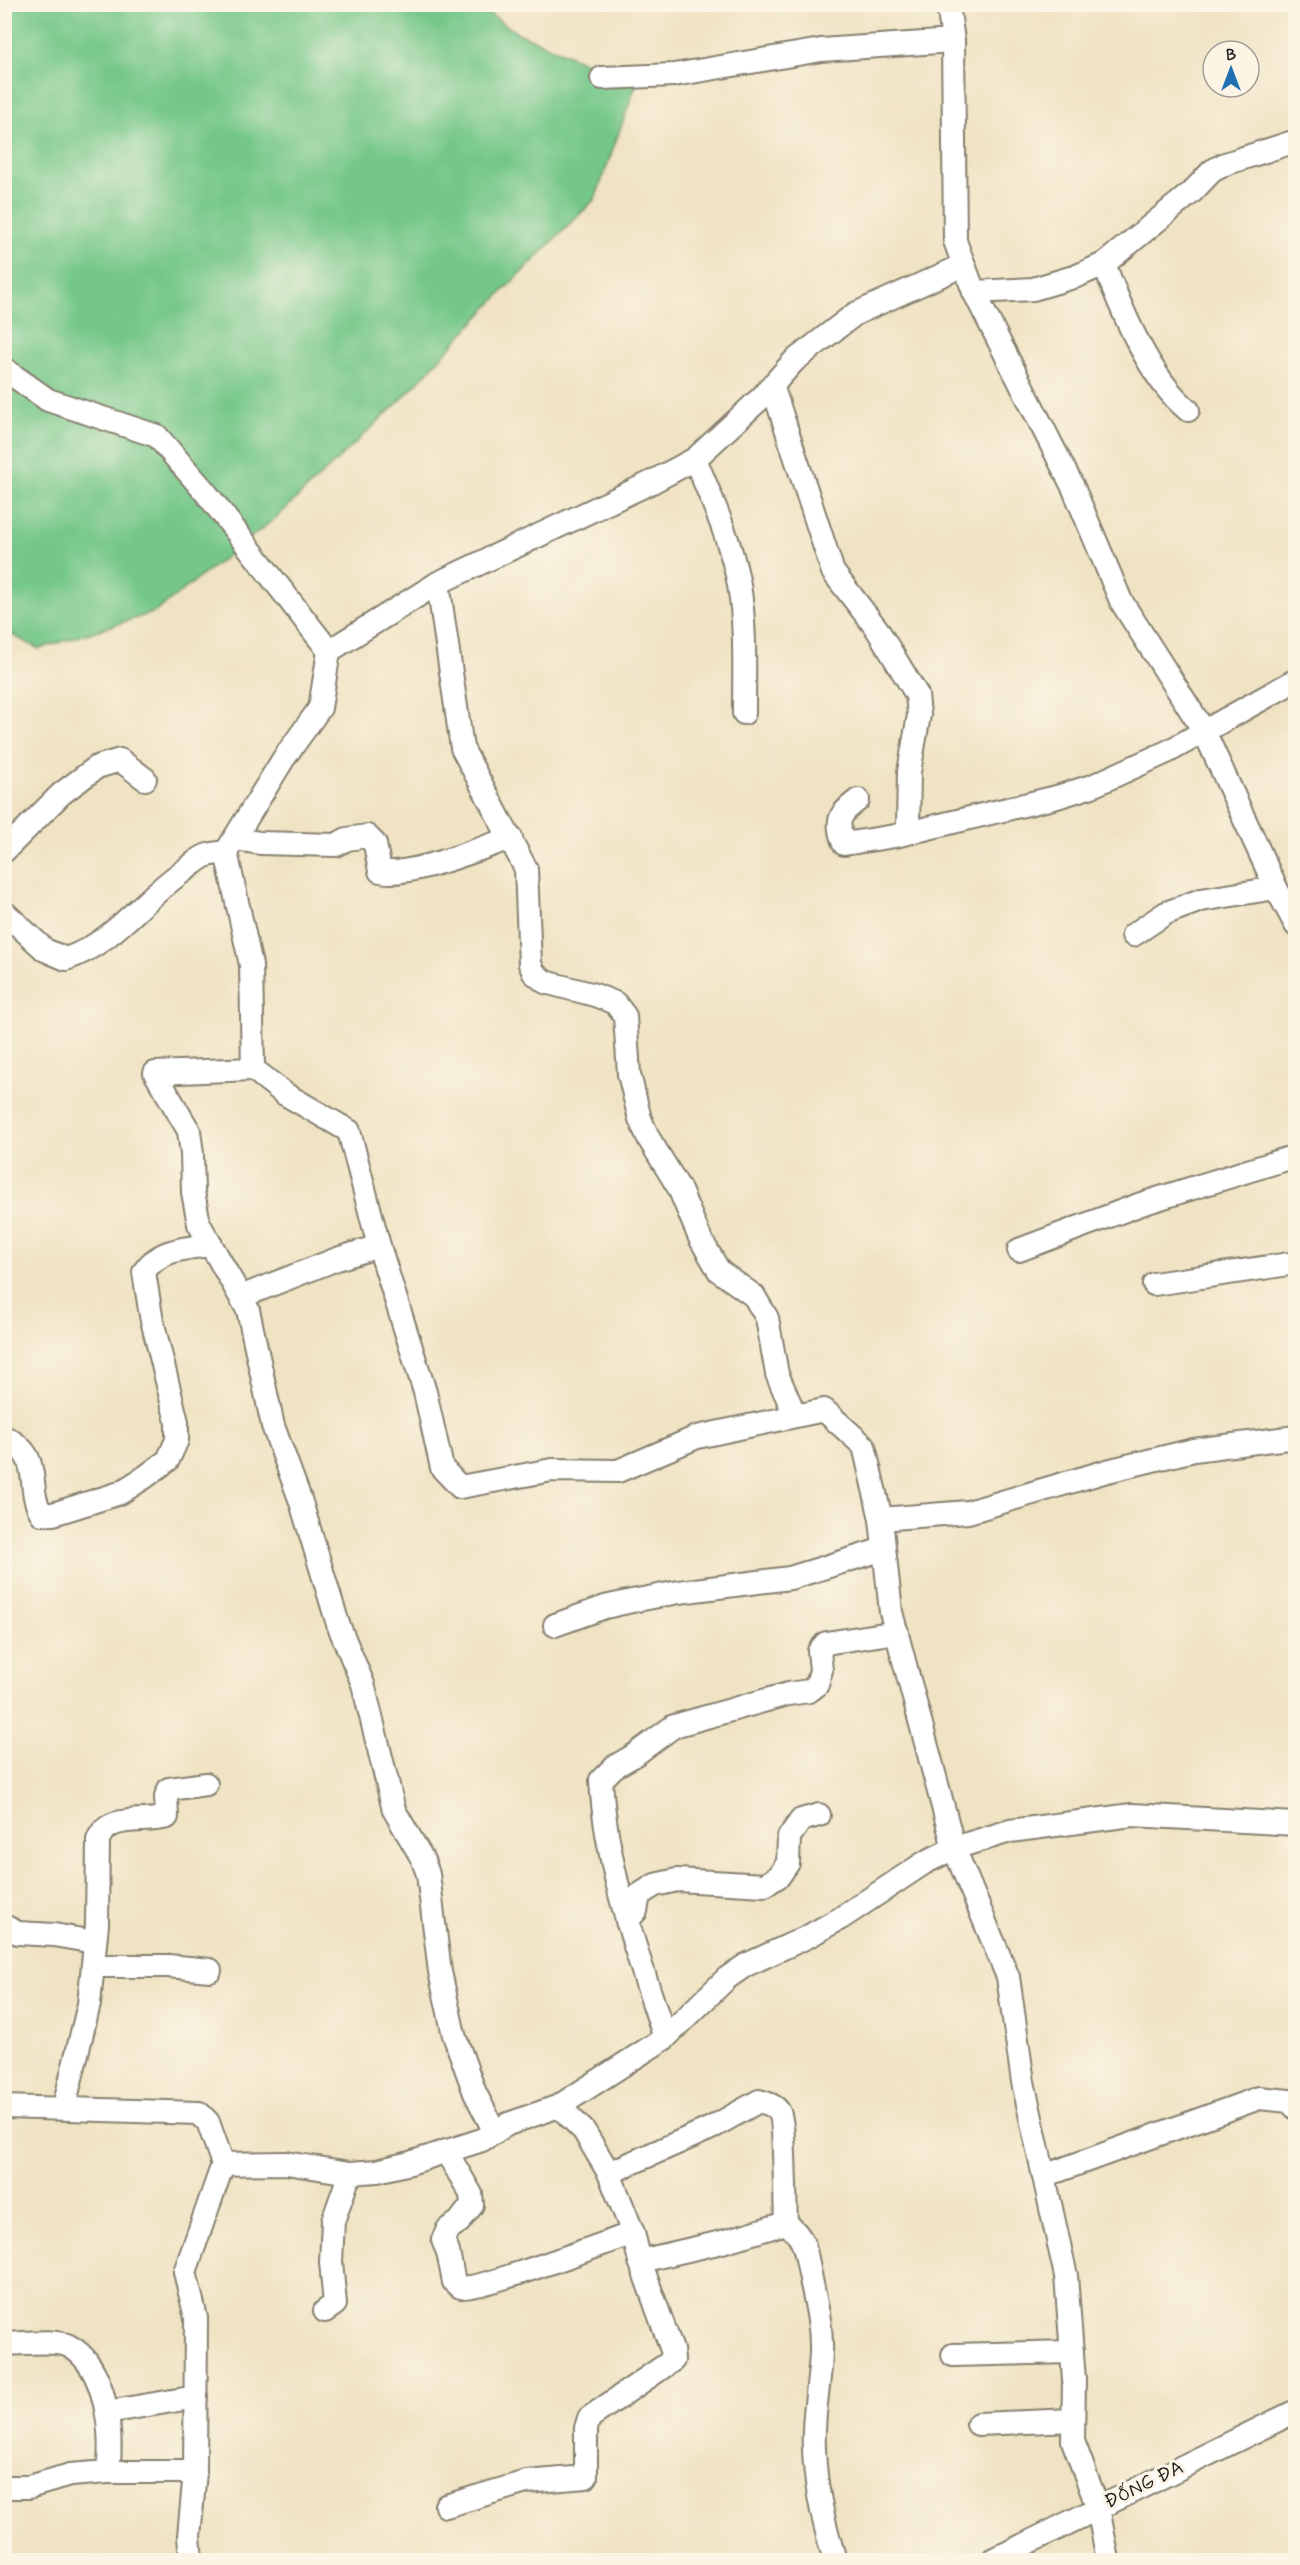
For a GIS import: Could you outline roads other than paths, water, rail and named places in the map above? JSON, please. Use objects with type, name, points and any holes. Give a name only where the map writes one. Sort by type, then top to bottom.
[{"type":"street","points":[[948,4],[953,41],[955,241],[974,292],[1073,487],[1121,601],[1204,731],[1276,888],[1296,925]]},
{"type":"street","points":[[602,78],[674,75],[821,50],[953,41]]},
{"type":"street","points":[[974,292],[1034,289],[1077,276],[1104,264],[1192,192],[1212,171],[1225,164],[1296,141]]},
{"type":"street","points":[[1104,264],[1159,381],[1173,398],[1188,410]]},
{"type":"street","points":[[328,651],[438,583],[652,482],[695,459],[794,361],[855,314],[964,265]]},
{"type":"street","points":[[4,369],[48,400],[157,436],[207,494],[328,651],[320,708],[284,758],[230,845],[250,965],[253,1068]]},
{"type":"street","points":[[772,385],[833,572],[877,629],[917,695],[919,715],[909,772],[908,826],[913,832]]},
{"type":"street","points":[[695,459],[722,525],[739,585],[744,632],[744,713]]},
{"type":"street","points":[[438,583],[462,748],[526,869],[529,953],[534,973],[545,982],[615,1003],[625,1016],[629,1074],[640,1119],[649,1139],[679,1188],[700,1238],[718,1271],[754,1296],[766,1318],[777,1374],[795,1414]]},
{"type":"street","points":[[858,800],[842,811],[838,829],[844,844],[870,842],[1057,797],[1092,786],[1169,751],[1296,680]]},
{"type":"street","points":[[4,850],[61,794],[97,767],[120,760],[145,779]]},
{"type":"street","points":[[4,912],[45,950],[66,959],[89,949],[103,939],[166,882],[207,855],[230,845],[260,843],[336,845],[347,839],[367,836],[375,844],[380,871],[389,874],[437,862],[511,838]]},
{"type":"street","points":[[1133,935],[1166,913],[1201,900],[1276,888]]},
{"type":"street","points":[[495,2132],[471,2085],[454,2036],[440,1972],[428,1874],[422,1858],[394,1810],[363,1684],[338,1624],[300,1499],[273,1426],[248,1310],[243,1296],[199,1224],[189,1131],[155,1073],[253,1068],[285,1094],[349,1131],[379,1246],[425,1392],[442,1468],[460,1487],[552,1470],[618,1471],[697,1437],[795,1414],[824,1410],[864,1446],[881,1519],[891,1612],[954,1848],[1008,1977],[1023,2082],[1066,2276],[1072,2352],[1073,2441],[1098,2508],[1108,2560]]},
{"type":"street","points":[[1019,1250],[1141,1204],[1296,1156]]},
{"type":"street","points":[[4,1437],[20,1445],[29,1461],[35,1480],[36,1506],[42,1514],[70,1509],[120,1494],[168,1460],[177,1440],[177,1422],[151,1316],[144,1272],[149,1263],[160,1256],[182,1248],[211,1245]]},
{"type":"street","points":[[243,1296],[337,1259],[379,1246]]},
{"type":"street","points":[[1154,1284],[1296,1263]]},
{"type":"street","points":[[881,1519],[968,1512],[1107,1471],[1194,1450],[1296,1437]]},
{"type":"street","points":[[555,1626],[605,1607],[678,1592],[790,1578],[884,1549]]},
{"type":"street","points":[[665,2038],[627,1921],[609,1851],[601,1780],[614,1767],[633,1756],[674,1725],[788,1694],[809,1691],[817,1685],[821,1670],[819,1651],[826,1643],[897,1632]]},
{"type":"street","points":[[64,2107],[89,2004],[98,1911],[98,1839],[101,1832],[112,1823],[167,1817],[166,1796],[169,1790],[206,1784]]},
{"type":"street","points":[[627,1921],[636,1911],[639,1895],[655,1885],[677,1880],[765,1885],[779,1876],[788,1863],[789,1837],[801,1820],[819,1815]]},
{"type":"street","points":[[223,2164],[286,2163],[350,2173],[388,2168],[482,2140],[525,2117],[559,2106],[665,2038],[727,1978],[746,1965],[807,1937],[841,1918],[924,1863],[954,1848],[1010,1831],[1132,1815],[1296,1824]]},
{"type":"street","points":[[4,1926],[18,1933],[54,1935],[94,1942]]},
{"type":"street","points":[[93,1966],[168,1966],[210,1971]]},
{"type":"street","points":[[1044,2176],[1259,2098],[1289,2101],[1296,2108]]},
{"type":"street","points":[[609,2173],[711,2128],[759,2101],[770,2104],[780,2112],[784,2128],[786,2223],[799,2234],[805,2247],[820,2323],[821,2351],[814,2424],[814,2450],[823,2510],[835,2560]]},
{"type":"street","points":[[446,2506],[526,2482],[586,2477],[586,2428],[590,2418],[672,2360],[672,2350],[640,2261],[633,2233],[609,2173],[584,2132],[559,2106]]},
{"type":"street","points":[[4,2107],[64,2107],[199,2113],[208,2122],[223,2164],[186,2268],[196,2318],[195,2472],[190,2518],[191,2560]]},
{"type":"street","points":[[446,2151],[471,2194],[472,2205],[459,2222],[448,2229],[443,2240],[454,2282],[461,2287],[477,2286],[510,2276],[633,2233]]},
{"type":"street","points":[[325,2311],[335,2304],[331,2262],[333,2221],[350,2173]]},
{"type":"street","points":[[640,2261],[722,2242],[786,2223]]},
{"type":"street","points":[[4,2344],[69,2346],[91,2368],[107,2412],[110,2456],[108,2472]]},
{"type":"street","points":[[953,2355],[1072,2352]]},
{"type":"street","points":[[107,2412],[196,2397]]},
{"type":"street","name":"ĐỐNG ĐA","points":[[993,2560],[1296,2411]]},
{"type":"street","points":[[978,2424],[1073,2420]]},
{"type":"street","points":[[4,2487],[29,2487],[70,2475],[108,2472],[195,2472]]}]
